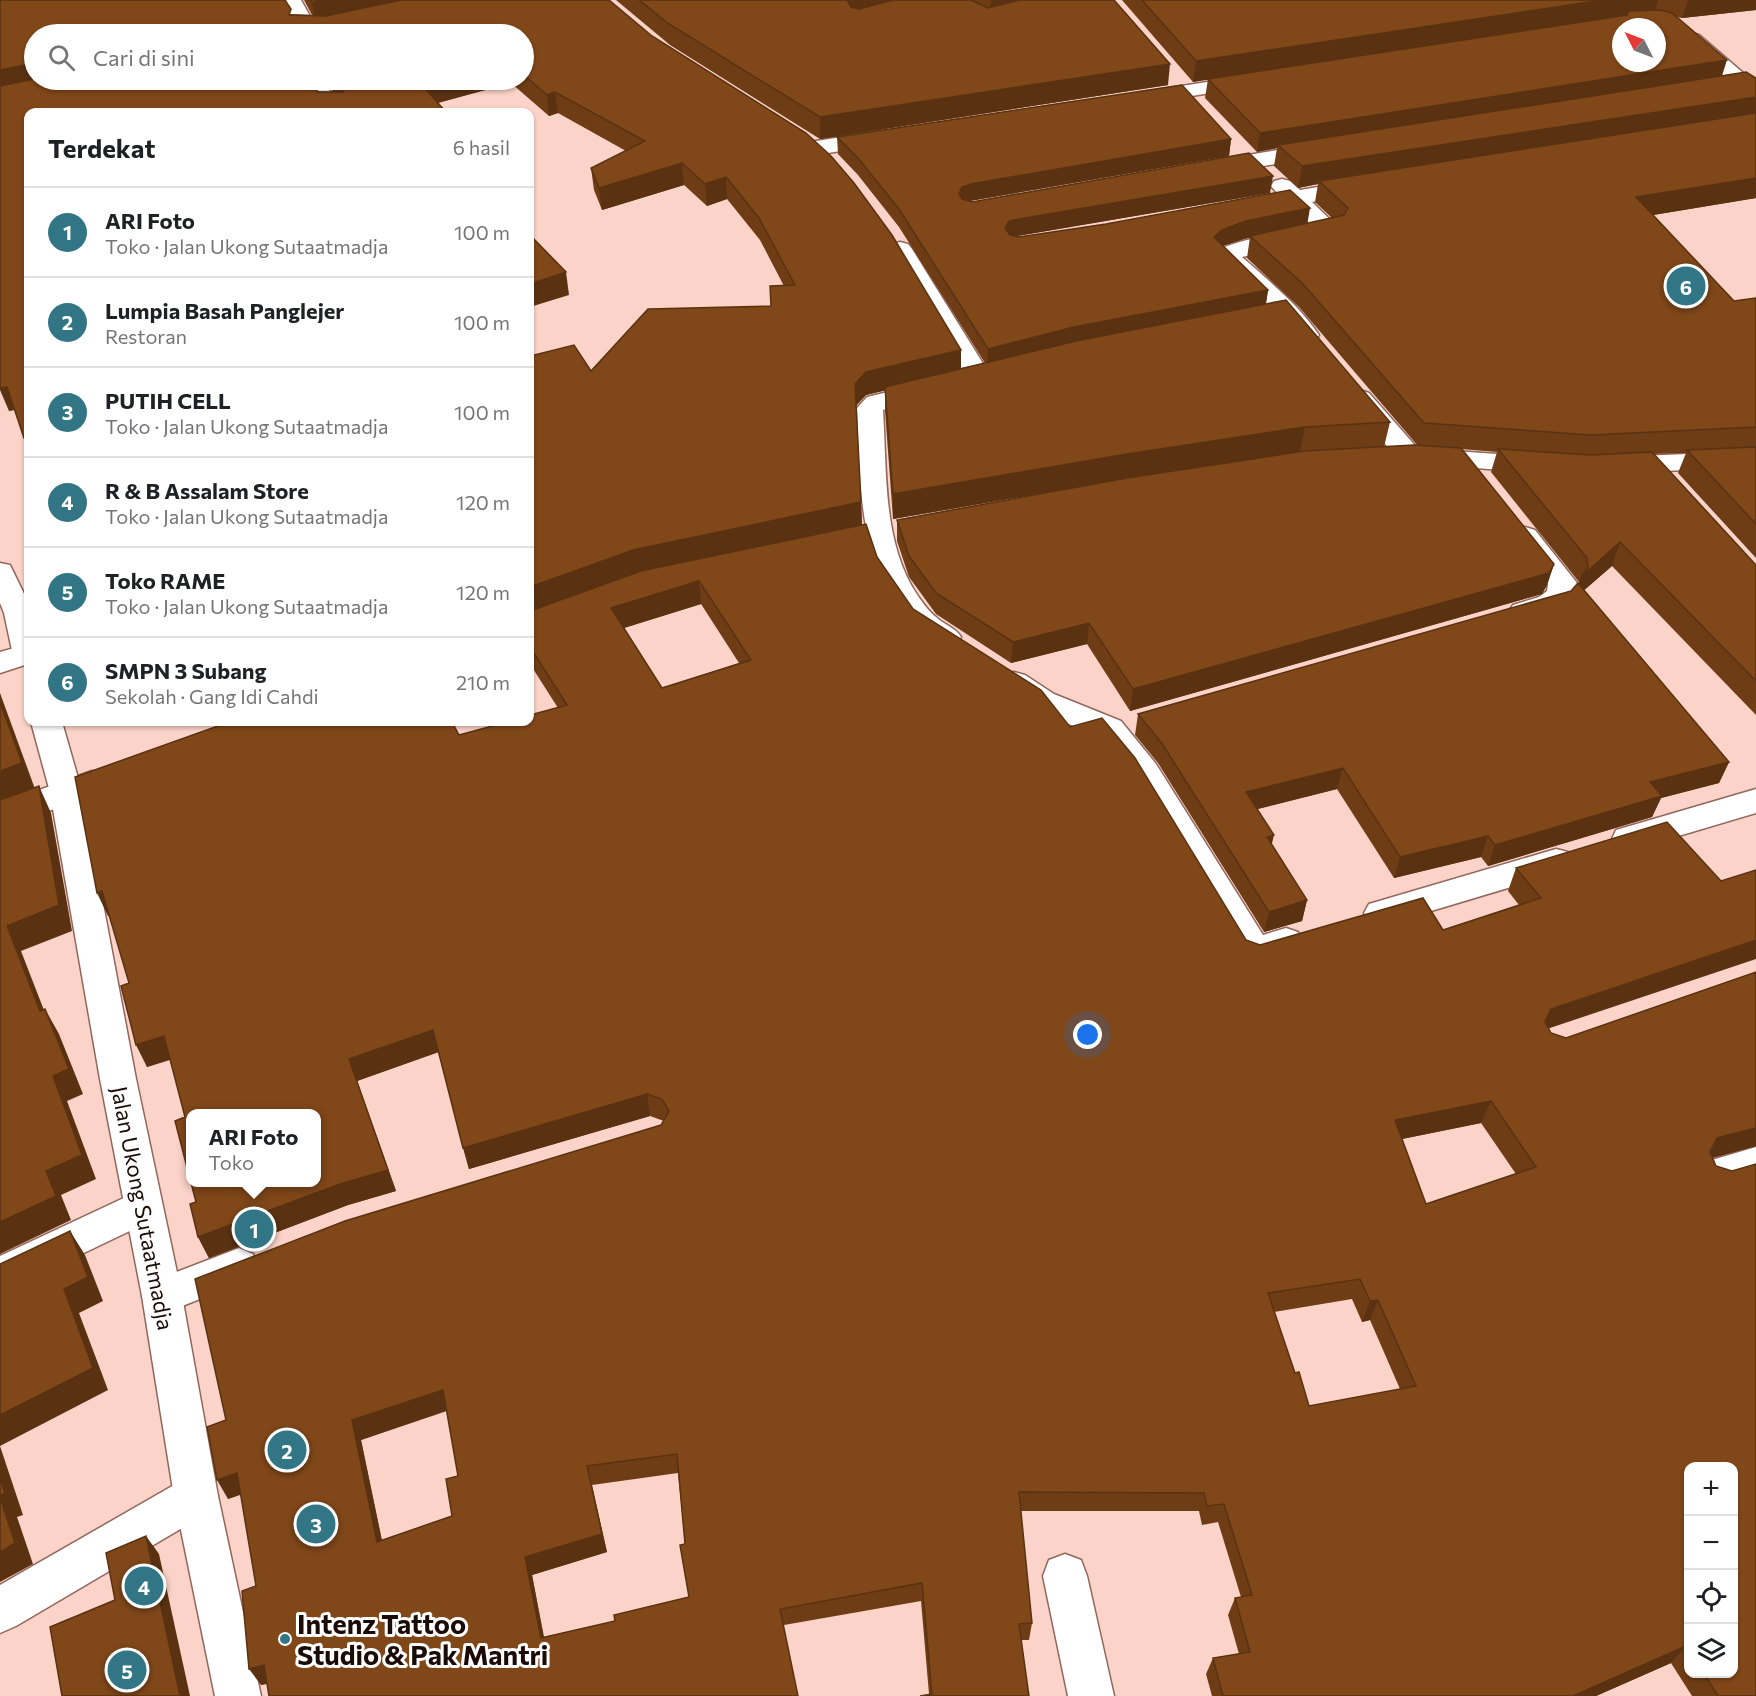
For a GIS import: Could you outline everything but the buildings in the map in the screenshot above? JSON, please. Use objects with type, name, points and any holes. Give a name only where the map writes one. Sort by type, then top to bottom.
[{"type":"street","points":[[291,0],[302,24]]},
{"type":"street","points":[[1674,24],[1749,89]]},
{"type":"street","points":[[1169,73],[1199,108]]},
{"type":"street","points":[[1127,100],[1266,79]]},
{"type":"street","points":[[1719,87],[1749,89]]},
{"type":"street","points":[[319,90],[333,108]]},
{"type":"street","points":[[842,173],[806,141],[897,135]]},
{"type":"street","points":[[1229,141],[1330,231],[1249,247],[1226,254],[1276,315],[1318,349]]},
{"type":"street","points":[[1193,171],[1345,146]]},
{"type":"street","points":[[1238,208],[1377,184]]},
{"type":"street","points":[[883,225],[989,375],[872,405],[878,533],[893,579],[924,623],[963,649]]},
{"type":"street","points":[[1348,384],[1408,456]]},
{"type":"street","points":[[1376,458],[1408,456],[1559,466]]},
{"type":"street","points":[[1463,459],[1485,486]]},
{"type":"street","points":[[1594,467],[1756,459]]},
{"type":"street","points":[[1650,463],[1672,488]]},
{"type":"street","points":[[1496,619],[1553,603],[1563,591],[1563,583],[1506,512]]},
{"type":"street","points":[[0,572],[24,611]]},
{"type":"street","points":[[0,663],[24,655]]},
{"type":"street","points":[[993,668],[1042,701],[1121,725],[1145,772],[1255,951],[1312,934]]},
{"type":"street","name":"Jalan Ukong Sutaatmadja","points":[[48,726],[66,792],[117,1079],[162,1296],[196,1496],[238,1696]]},
{"type":"street","points":[[0,817],[120,773]]},
{"type":"street","points":[[1358,920],[1756,801]]},
{"type":"street","points":[[1718,1174],[1756,1163]]},
{"type":"street","points":[[0,1275],[143,1206]]},
{"type":"street","points":[[162,1296],[272,1254]]},
{"type":"street","points":[[0,1610],[196,1496]]},
{"type":"street","points":[[1065,1576],[1091,1696]]},
{"type":"place","name":"SMPN 3 Subang","points":[[1686,286]]},
{"type":"place","name":"ARI Foto","points":[[254,1229]]},
{"type":"place","name":"Lumpia Basah Panglejer","points":[[287,1450]]},
{"type":"place","name":"PUTIH CELL","points":[[316,1524]]},
{"type":"place","name":"R & B Assalam Store","points":[[144,1586]]},
{"type":"place","name":"Intenz Tattoo Studio & Pak Mantri","points":[[285,1639]]},
{"type":"place","name":"Toko RAME","points":[[127,1670]]}]
